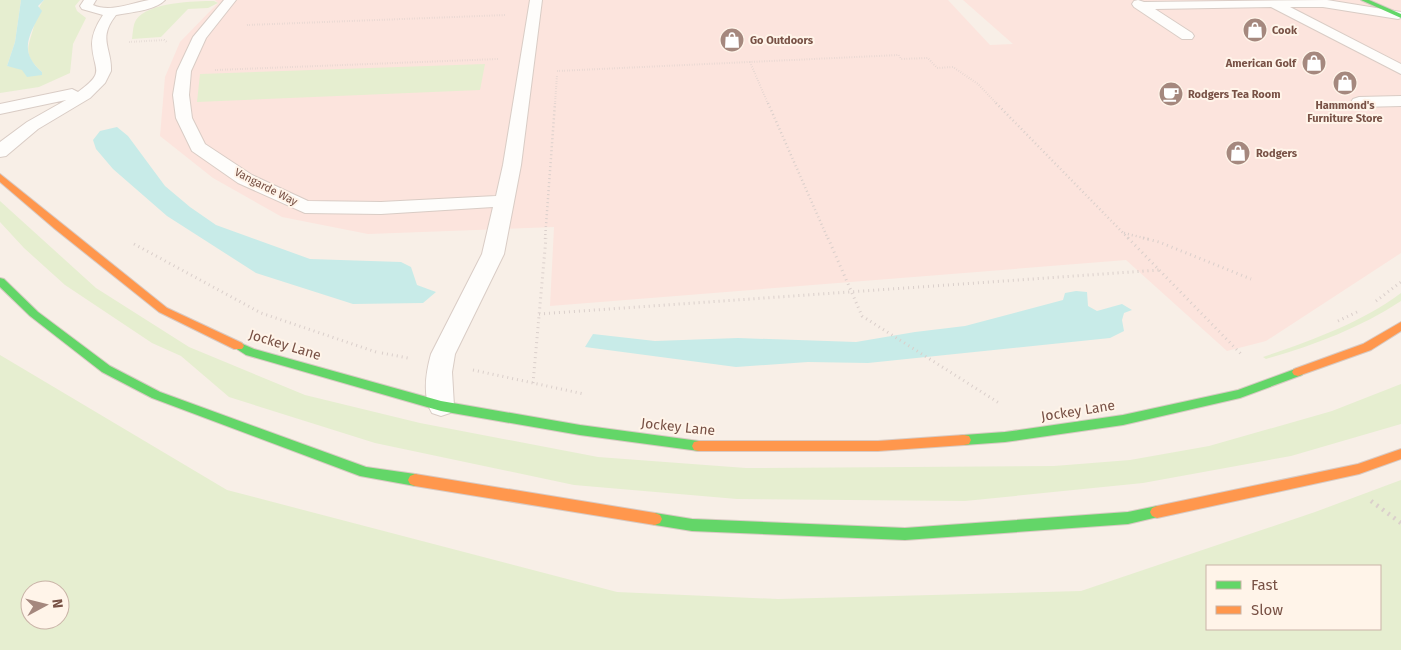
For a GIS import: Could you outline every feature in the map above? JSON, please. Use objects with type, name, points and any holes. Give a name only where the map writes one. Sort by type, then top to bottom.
[{"type":"street","points":[[1364,0],[1400,16]]},
{"type":"street","name":"Jockey Lane","points":[[0,177],[58,227],[163,310],[250,352],[441,406],[580,430],[701,446],[878,446],[1005,438],[1123,420],[1240,394],[1367,347],[1401,326]]},
{"type":"street","points":[[0,281],[34,314],[106,370],[156,394],[365,472],[692,525],[905,534],[1128,518],[1359,469],[1401,454]]},
{"type":"lane","points":[[90,0],[86,6],[89,8],[116,10],[144,6],[159,0]]},
{"type":"lane","name":"Vangarde Way","points":[[230,0],[200,37],[184,71],[181,95],[184,118],[198,147],[245,178],[305,207],[381,208],[504,201]]},
{"type":"lane","points":[[1267,1],[1401,70]]},
{"type":"lane","points":[[1137,5],[1328,1],[1400,16]]},
{"type":"lane","points":[[1137,5],[1187,36]]},
{"type":"lane","points":[[441,406],[439,372],[443,354],[493,254],[512,165],[535,7]]},
{"type":"lane","points":[[0,152],[13,140],[92,89],[103,75],[105,64],[98,46],[100,36],[110,14],[116,10]]},
{"type":"lane","points":[[0,109],[41,102],[92,89]]},
{"type":"lane","points":[[1359,102],[1401,101]]},
{"type":"lane","points":[[0,130],[52,114]]},
{"type":"path","points":[[247,25],[535,7]]},
{"type":"path","points":[[98,46],[164,40],[172,44]]},
{"type":"path","points":[[533,383],[558,71],[899,55],[900,59],[928,58],[937,68],[952,67],[978,84],[1243,356]]},
{"type":"path","points":[[184,71],[528,58]]},
{"type":"path","points":[[750,62],[862,316],[1004,406],[995,407]]},
{"type":"path","points":[[1124,232],[1159,242],[1251,279]]},
{"type":"path","points":[[126,240],[261,313],[380,353],[588,395]]},
{"type":"path","points":[[539,314],[1160,270]]},
{"type":"path","points":[[1371,305],[1401,282]]},
{"type":"path","points":[[1336,322],[1362,309]]},
{"type":"path","points":[[1234,359],[1253,354]]},
{"type":"shaded area","points":[[215,0],[948,0],[990,45],[1013,44],[963,0],[1401,0],[1401,253],[1266,341],[1227,351],[1126,260],[550,306],[554,227],[368,234],[282,217],[213,178],[160,136],[165,77],[180,42],[218,3]]},
{"type":"green space","points":[[0,0],[21,0],[15,42],[7,66],[42,72],[31,60],[28,50],[40,6],[44,0],[80,0],[75,6],[77,11],[86,18],[73,44],[70,73],[39,87],[0,93]]},
{"type":"green space","points":[[195,1],[214,1],[218,3],[208,8],[188,9],[161,37],[132,39],[136,20],[151,9]]},
{"type":"green space","points":[[485,64],[480,90],[197,102],[200,74]]},
{"type":"green space","points":[[0,201],[96,288],[189,347],[305,395],[420,423],[598,457],[746,468],[1054,466],[1130,460],[1209,446],[1332,411],[1401,384],[1401,424],[1291,456],[1143,483],[965,501],[737,499],[574,485],[375,443],[229,397],[181,356],[152,343],[65,285],[24,248],[0,222]]},
{"type":"green space","points":[[1401,293],[1401,301],[1352,328],[1301,348],[1266,359],[1263,357],[1317,338],[1352,322],[1386,304]]},
{"type":"green space","points":[[0,355],[227,490],[617,592],[778,599],[1081,591],[1315,512],[1401,480],[1401,650],[0,650]]},
{"type":"water","points":[[21,0],[44,0],[38,6],[42,11],[28,43],[30,57],[42,72],[42,75],[27,77],[22,70],[7,66],[15,42]]},
{"type":"water","points":[[117,127],[128,136],[165,186],[216,225],[310,259],[401,262],[411,267],[417,285],[436,292],[423,303],[353,304],[256,273],[167,216],[113,169],[96,149],[93,140],[100,131]]},
{"type":"water","points":[[1087,292],[1088,306],[1097,311],[1122,304],[1132,310],[1124,313],[1122,320],[1124,331],[1110,338],[868,363],[808,362],[736,367],[585,347],[593,334],[655,341],[738,338],[856,342],[965,326],[1063,300],[1065,293]]},
{"type":"traffic: fast","points":[[1364,0],[1401,16]]},
{"type":"traffic: fast","points":[[0,281],[34,314],[106,369],[156,395],[365,472],[415,480]]},
{"type":"traffic: fast","points":[[238,346],[250,352],[441,406],[580,430],[699,446]]},
{"type":"traffic: fast","points":[[964,440],[1005,437],[1123,420],[1240,394],[1298,372]]},
{"type":"traffic: fast","points":[[655,519],[692,525],[905,534],[1128,518],[1157,512]]},
{"type":"traffic: slow","points":[[0,177],[58,227],[163,310],[238,346]]},
{"type":"traffic: slow","points":[[1298,372],[1367,347],[1401,326]]},
{"type":"traffic: slow","points":[[699,446],[878,446],[964,440]]},
{"type":"traffic: slow","points":[[1157,512],[1359,469],[1401,454]]},
{"type":"traffic: slow","points":[[415,480],[655,519]]},
{"type":"place","name":"Cook","points":[[1255,30]]},
{"type":"place","name":"Go Outdoors","points":[[732,40]]},
{"type":"place","name":"American Golf","points":[[1314,63]]},
{"type":"place","name":"Hammond's Furniture Store","points":[[1345,83]]},
{"type":"place","name":"Rodgers Tea Room","points":[[1171,94]]},
{"type":"place","name":"Rodgers","points":[[1238,153]]}]
